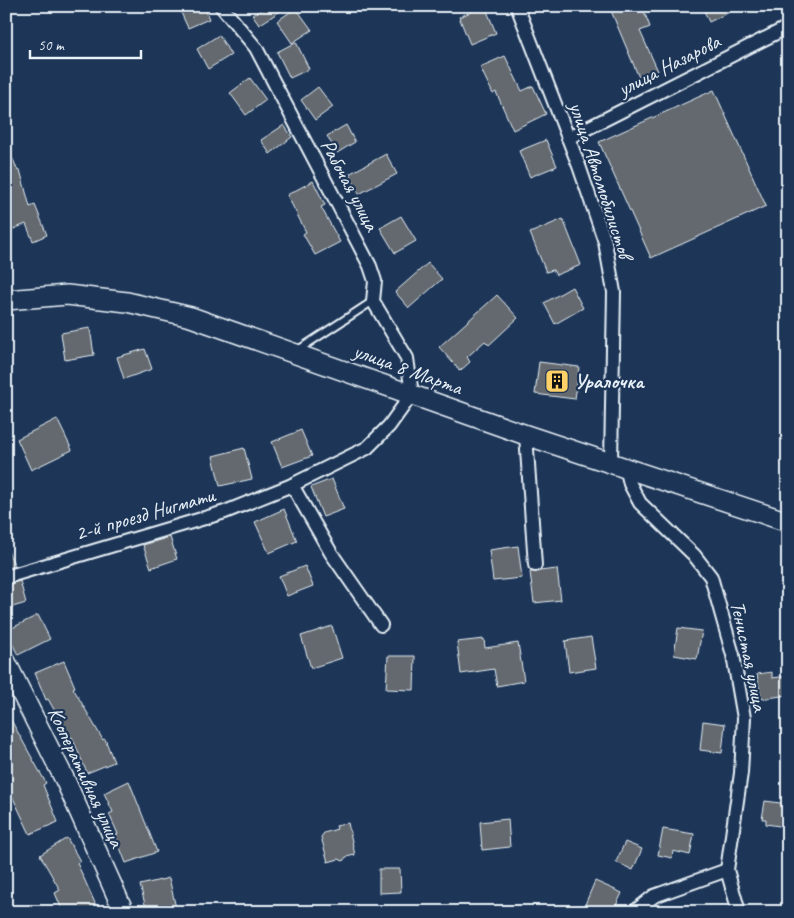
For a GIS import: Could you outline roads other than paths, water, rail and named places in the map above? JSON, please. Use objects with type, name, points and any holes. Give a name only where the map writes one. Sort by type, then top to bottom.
[{"type":"main road","name":"улица 8 Марта","points":[[6,300],[67,295],[127,302],[192,317],[526,435],[788,522]]},
{"type":"main road","name":"Кооперативная улица","points":[[6,662],[66,782],[124,912]]},
{"type":"street","name":"Рабочая улица","points":[[221,6],[256,48],[370,266],[375,281],[373,301]]},
{"type":"street","name":"улица Автомобилистов","points":[[517,6],[568,138],[605,242],[614,292],[619,465]]},
{"type":"street","name":"улица Назарова","points":[[568,138],[788,27]]},
{"type":"street","points":[[373,301],[407,358],[412,394]]},
{"type":"street","name":"2-й проезд Нигмати","points":[[6,577],[225,512],[292,485],[367,448],[389,426],[412,394]]},
{"type":"street","points":[[526,435],[534,565]]},
{"type":"street","name":"Тенистая улица","points":[[619,465],[640,503],[694,555],[711,577],[733,655],[744,718],[741,773],[727,870],[739,912]]},
{"type":"street","points":[[292,485],[331,553],[381,625]]},
{"type":"street","points":[[634,912],[654,896],[727,870]]},
{"type":"lane","points":[[295,352],[373,301]]},
{"type":"place","name":"Уралочка","points":[[557,381]]}]
